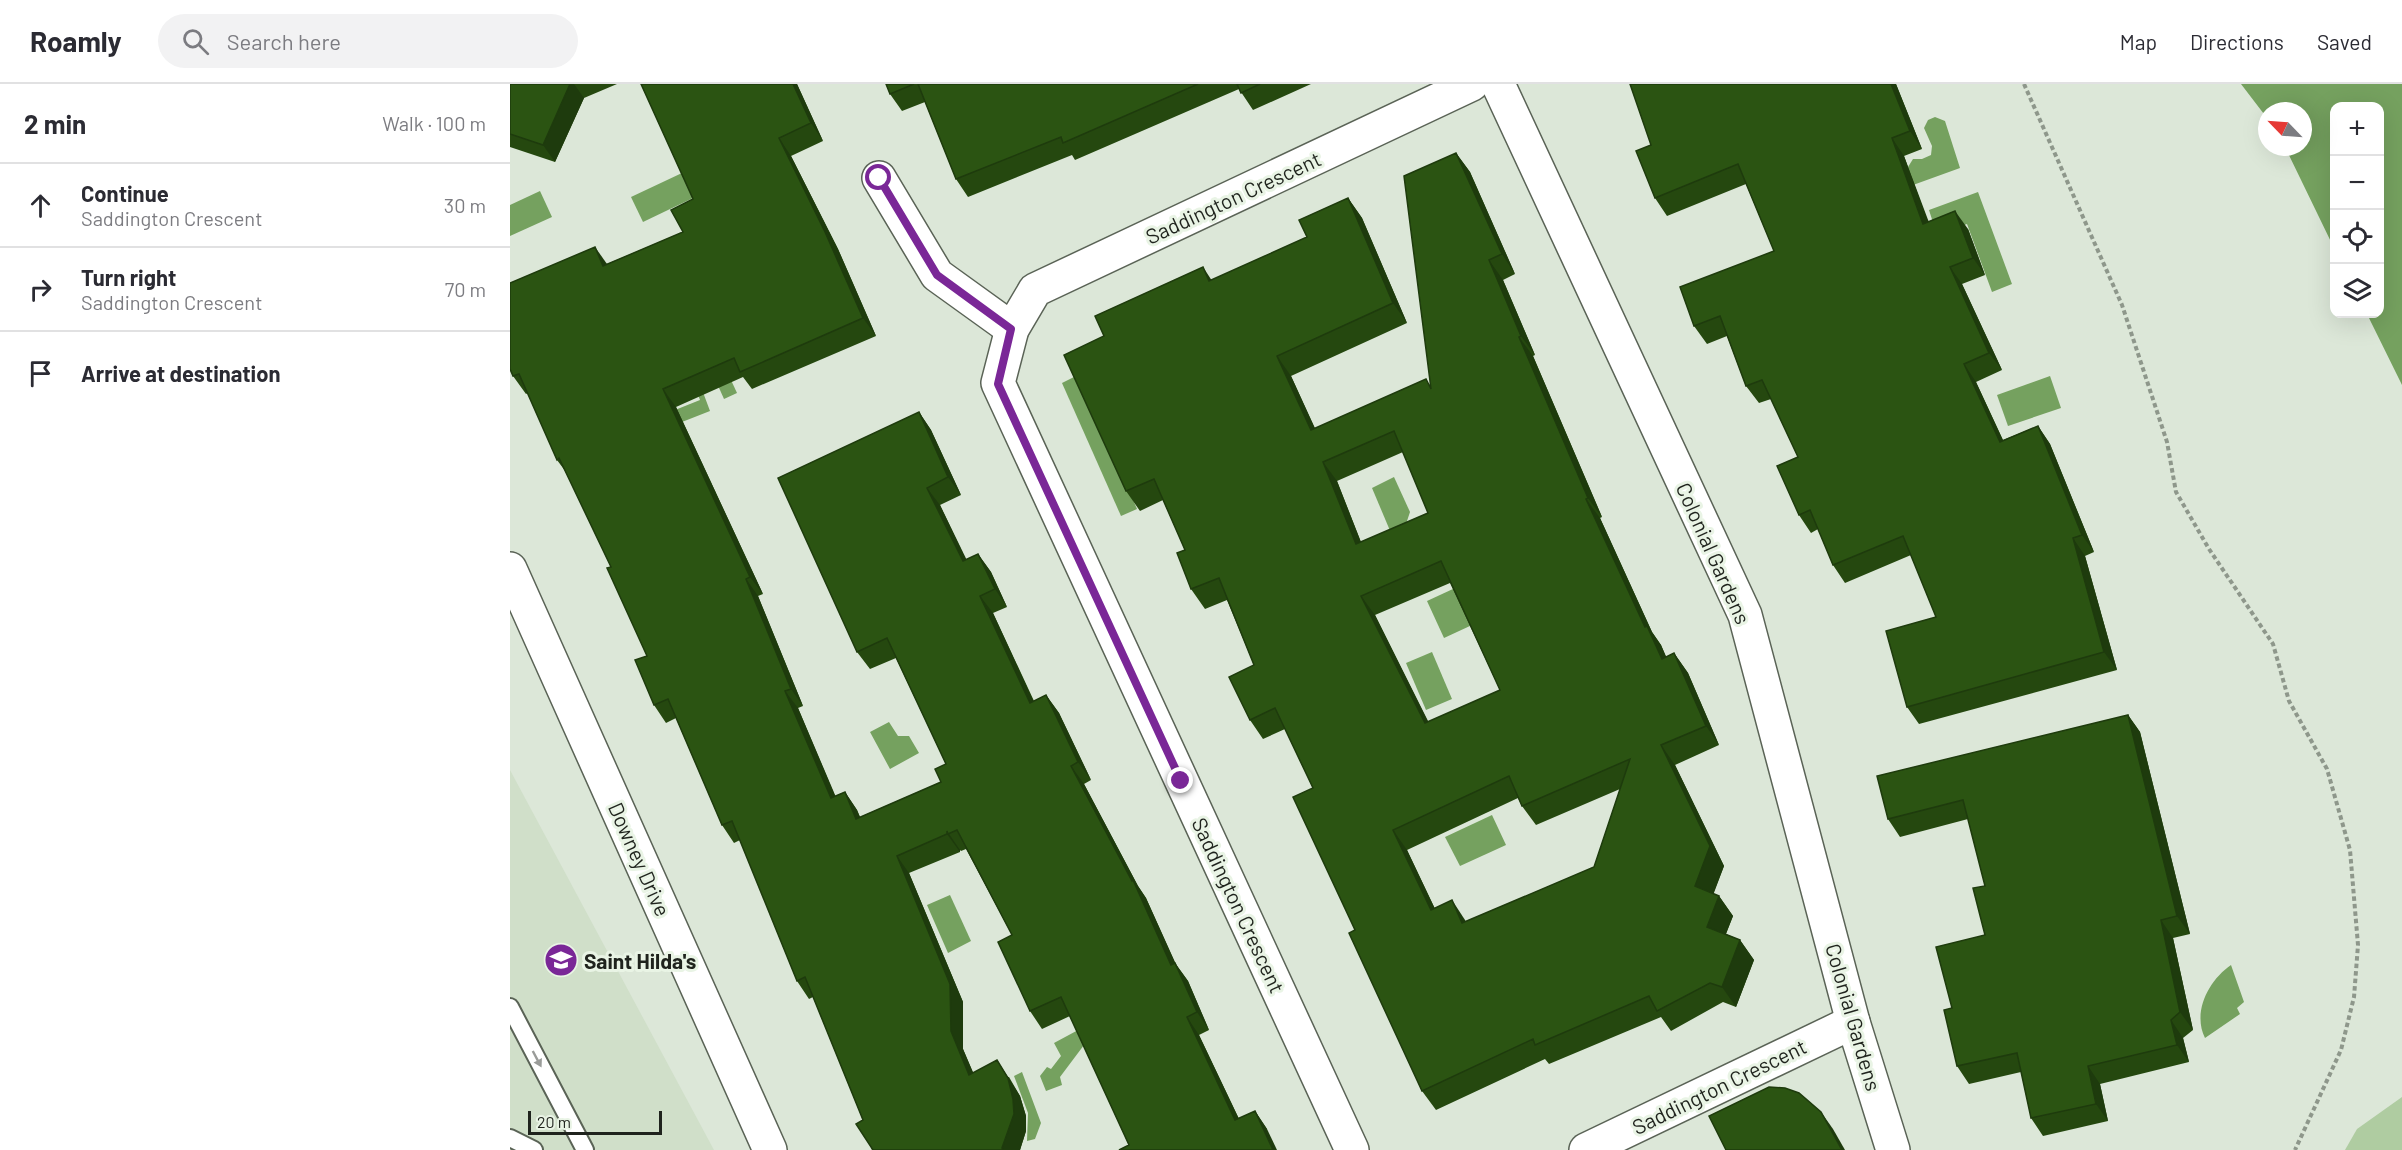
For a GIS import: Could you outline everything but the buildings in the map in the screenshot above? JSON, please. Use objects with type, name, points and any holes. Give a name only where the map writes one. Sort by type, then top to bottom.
[{"type":"street","name":"Saddington Crescent","points":[[1352,1150],[998,384],[1011,329],[1035,290],[1472,84]]},
{"type":"street","name":"Colonial Gardens","points":[[1498,84],[1745,615],[1853,1022],[1893,1150]]},
{"type":"street","points":[[879,178],[937,275],[1011,329]]},
{"type":"street","name":"Downey Drive","points":[[510,569],[770,1150]]},
{"type":"street","name":"Saddington Crescent","points":[[1586,1150],[1853,1022]]},
{"type":"lane","points":[[510,1007],[585,1150]]},
{"type":"lane","points":[[510,1138],[534,1150]]},
{"type":"path","points":[[2024,84],[2122,305],[2167,442],[2176,492],[2209,549],[2273,644],[2289,701],[2327,769],[2350,850],[2358,945],[2354,997],[2341,1050],[2295,1150]]},
{"type":"shaded area","points":[[2241,84],[2402,84],[2402,385],[2369,318],[2384,318],[2384,102],[2330,102],[2330,240],[2289,156],[2312,156],[2312,102],[2258,102],[2258,106]]},
{"type":"shaded area","points":[[1935,117],[1945,121],[1960,168],[1913,185],[1908,167],[1913,159],[1922,159],[1931,155],[1932,146],[1924,128],[1928,120]]},
{"type":"shaded area","points":[[682,173],[693,198],[643,222],[631,197]]},
{"type":"shaded area","points":[[540,191],[552,217],[510,236],[510,205]]},
{"type":"shaded area","points":[[1978,192],[2012,284],[1992,292],[1967,224],[1937,235],[1929,210]]},
{"type":"shaded area","points":[[706,326],[737,393],[724,399],[694,332]]},
{"type":"shaded area","points":[[688,352],[710,411],[682,422],[675,410],[700,400],[682,354]]},
{"type":"shaded area","points":[[1078,375],[1137,509],[1121,516],[1062,383]]},
{"type":"shaded area","points":[[2050,376],[2061,408],[2008,426],[1997,395]]},
{"type":"shaded area","points":[[1394,477],[1410,512],[1405,527],[1391,533],[1372,488]]},
{"type":"shaded area","points":[[1481,576],[1498,613],[1444,638],[1427,601]]},
{"type":"shaded area","points":[[1432,652],[1452,699],[1426,710],[1406,663]]},
{"type":"shaded area","points":[[889,722],[898,736],[909,736],[919,753],[890,769],[870,732]]},
{"type":"shaded area","name":"Saint Hilda's","points":[[510,770],[714,1150],[510,1150]]},
{"type":"shaded area","points":[[1492,815],[1506,845],[1460,866],[1445,837]]},
{"type":"shaded area","points":[[950,895],[971,941],[948,953],[927,905]]},
{"type":"shaded area","points":[[2231,965],[2244,1002],[2237,1008],[2240,1014],[2205,1038],[2200,1018],[2205,997],[2216,979]]},
{"type":"shaded area","points":[[1093,1022],[1096,1029],[1060,1077],[1062,1085],[1046,1091],[1040,1076],[1047,1067],[1051,1069],[1061,1056],[1054,1043]]},
{"type":"shaded area","points":[[1022,1072],[1041,1123],[1035,1139],[1027,1141],[1028,1113],[1014,1076]]},
{"type":"shaded area","points":[[2402,1097],[2402,1150],[2345,1150],[2357,1129]]},
{"type":"place","name":"Saint Hilda's","points":[[561,960]]},
{"type":"route","points":[[879,178],[937,275],[1011,329],[998,384],[1181,781]]}]
